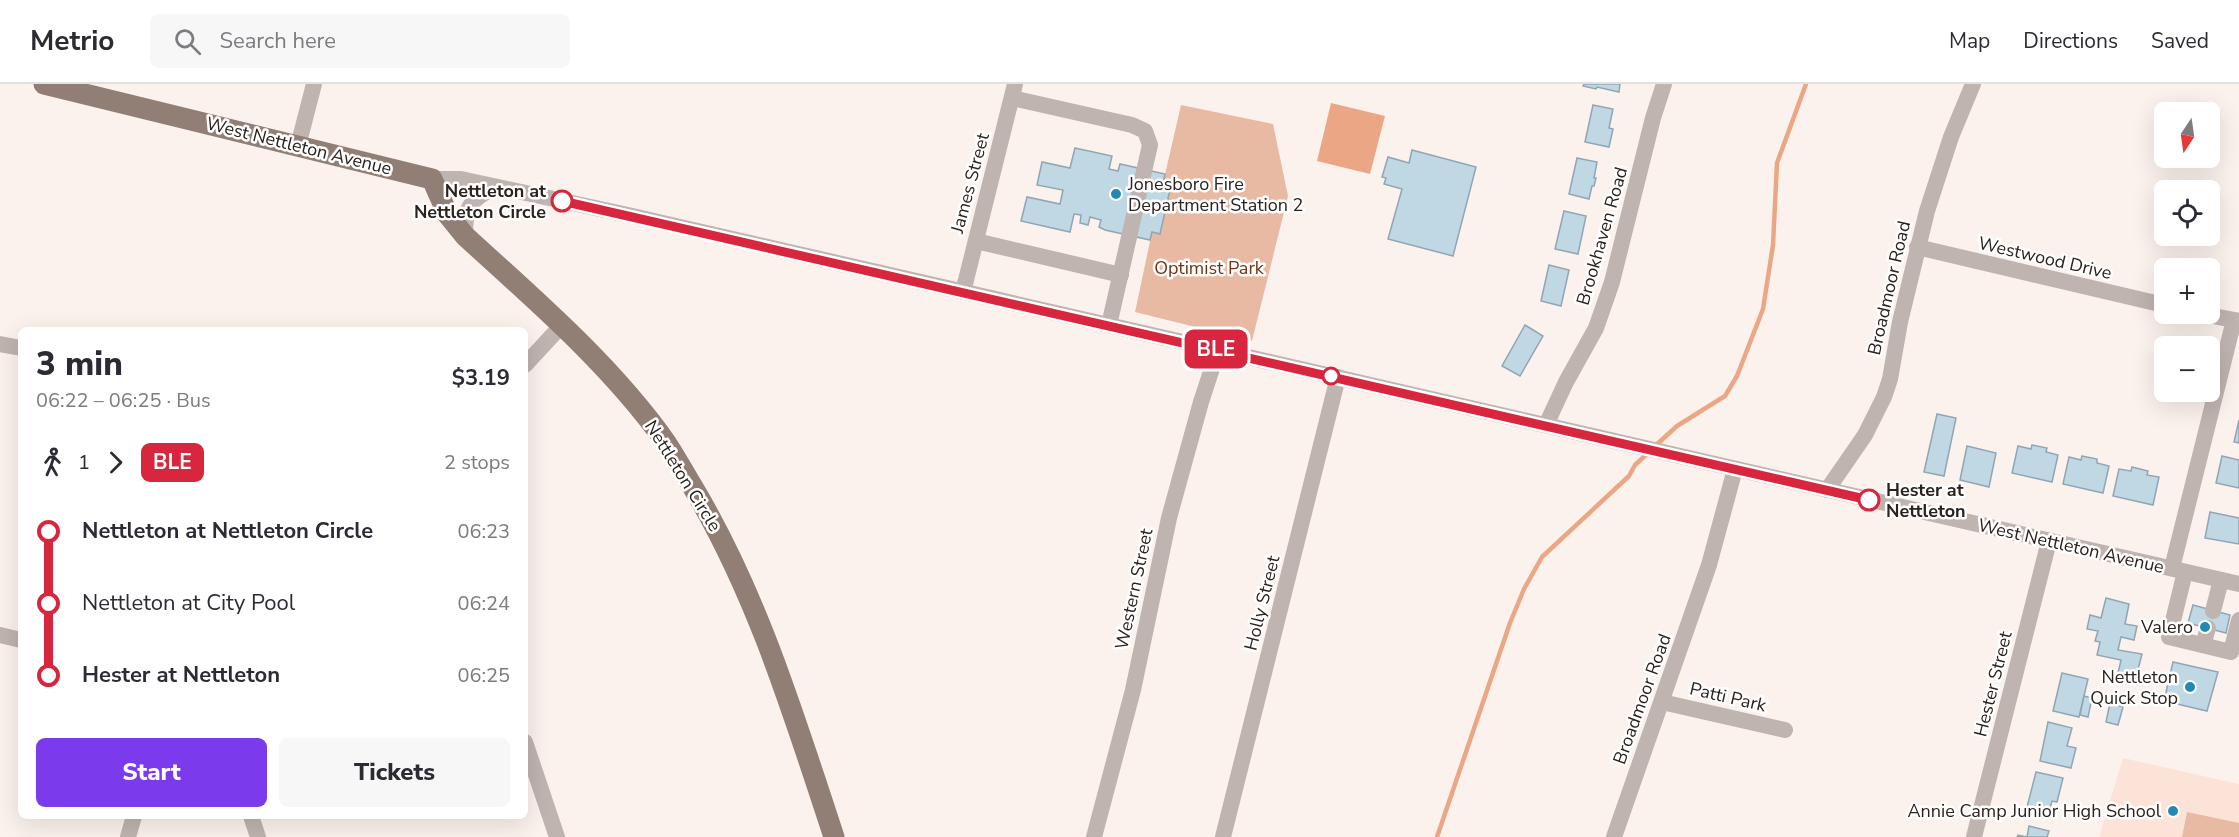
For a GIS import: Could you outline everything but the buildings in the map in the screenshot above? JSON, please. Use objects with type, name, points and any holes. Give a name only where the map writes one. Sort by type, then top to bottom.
[{"type":"main road","name":"West Nettleton Avenue","points":[[44,84],[432,179]]},
{"type":"main road","name":"Nettleton Circle","points":[[432,179],[448,215],[465,236],[605,368],[665,441],[714,523],[742,579],[787,695],[834,837]]},
{"type":"street","points":[[298,146],[314,84]]},
{"type":"street","name":"Brookhaven Road","points":[[1546,425],[1566,382],[1596,328],[1612,282],[1653,118],[1664,84]]},
{"type":"street","name":"Broadmoor Road","points":[[1827,490],[1865,435],[1884,397],[1892,374],[1900,322],[1917,247],[1951,137],[1973,84]]},
{"type":"street","points":[[1014,91],[1132,125],[1145,131],[1150,145],[1109,325]]},
{"type":"street","name":"James Street","points":[[963,292],[1014,91]]},
{"type":"street","name":"West Nettleton Avenue","points":[[432,179],[461,179],[628,215],[2239,584]]},
{"type":"street","points":[[465,236],[465,220],[471,202],[495,187]]},
{"type":"street","points":[[975,241],[1121,275]]},
{"type":"street","name":"Westwood Drive","points":[[1917,247],[2154,303]]},
{"type":"street","points":[[2220,318],[2237,321],[2178,570],[2169,637],[2231,652],[2239,620]]},
{"type":"street","points":[[528,362],[562,325]]},
{"type":"street","points":[[0,344],[18,347]]},
{"type":"street","name":"Western Street","points":[[1094,837],[1133,690],[1169,518],[1218,350]]},
{"type":"street","name":"Holly Street","points":[[1223,837],[1338,377]]},
{"type":"street","name":"Broadmoor Road","points":[[1614,837],[1709,565],[1735,469]]},
{"type":"street","name":"Hester Street","points":[[1974,837],[2049,540]]},
{"type":"street","points":[[2213,610],[2221,580]]},
{"type":"street","points":[[2203,645],[2208,628]]},
{"type":"street","points":[[0,635],[18,639]]},
{"type":"street","name":"Patti Park","points":[[1662,702],[1785,730]]},
{"type":"street","points":[[528,751],[557,837]]},
{"type":"street","points":[[128,837],[133,819]]},
{"type":"street","points":[[252,819],[258,837]]},
{"type":"shaded area","points":[[1331,103],[1385,116],[1370,174],[1317,161]]},
{"type":"shaded area","name":"Annie Camp Junior High School","points":[[2123,758],[2239,784],[2239,837],[2099,837]]},
{"type":"green space","name":"Optimist Park","points":[[1181,105],[1273,124],[1288,196],[1252,341],[1135,312],[1152,232],[1160,234],[1163,183]]},
{"type":"green space","points":[[2187,812],[2239,823],[2239,837],[2182,837]]},
{"type":"waterway","points":[[1655,446],[1677,426],[1725,396],[1737,376],[1763,309],[1773,245],[1777,163],[1806,84]]},
{"type":"waterway","points":[[1437,837],[1510,623],[1524,589],[1542,557],[1629,476],[1635,465],[1647,454]]},
{"type":"bus line","name":"BLE","points":[[562,201],[1869,500]]},
{"type":"place","name":"Jonesboro Fire Department Station 2","points":[[1116,194]]},
{"type":"place","name":"Nettleton at Nettleton Circle","points":[[562,201]]},
{"type":"place","name":"Hester at Nettleton","points":[[1869,500]]},
{"type":"place","name":"Valero","points":[[2205,627]]},
{"type":"place","name":"Nettleton Quick Stop","points":[[2190,687]]},
{"type":"place","name":"Annie Camp Junior High School","points":[[2173,811]]}]
